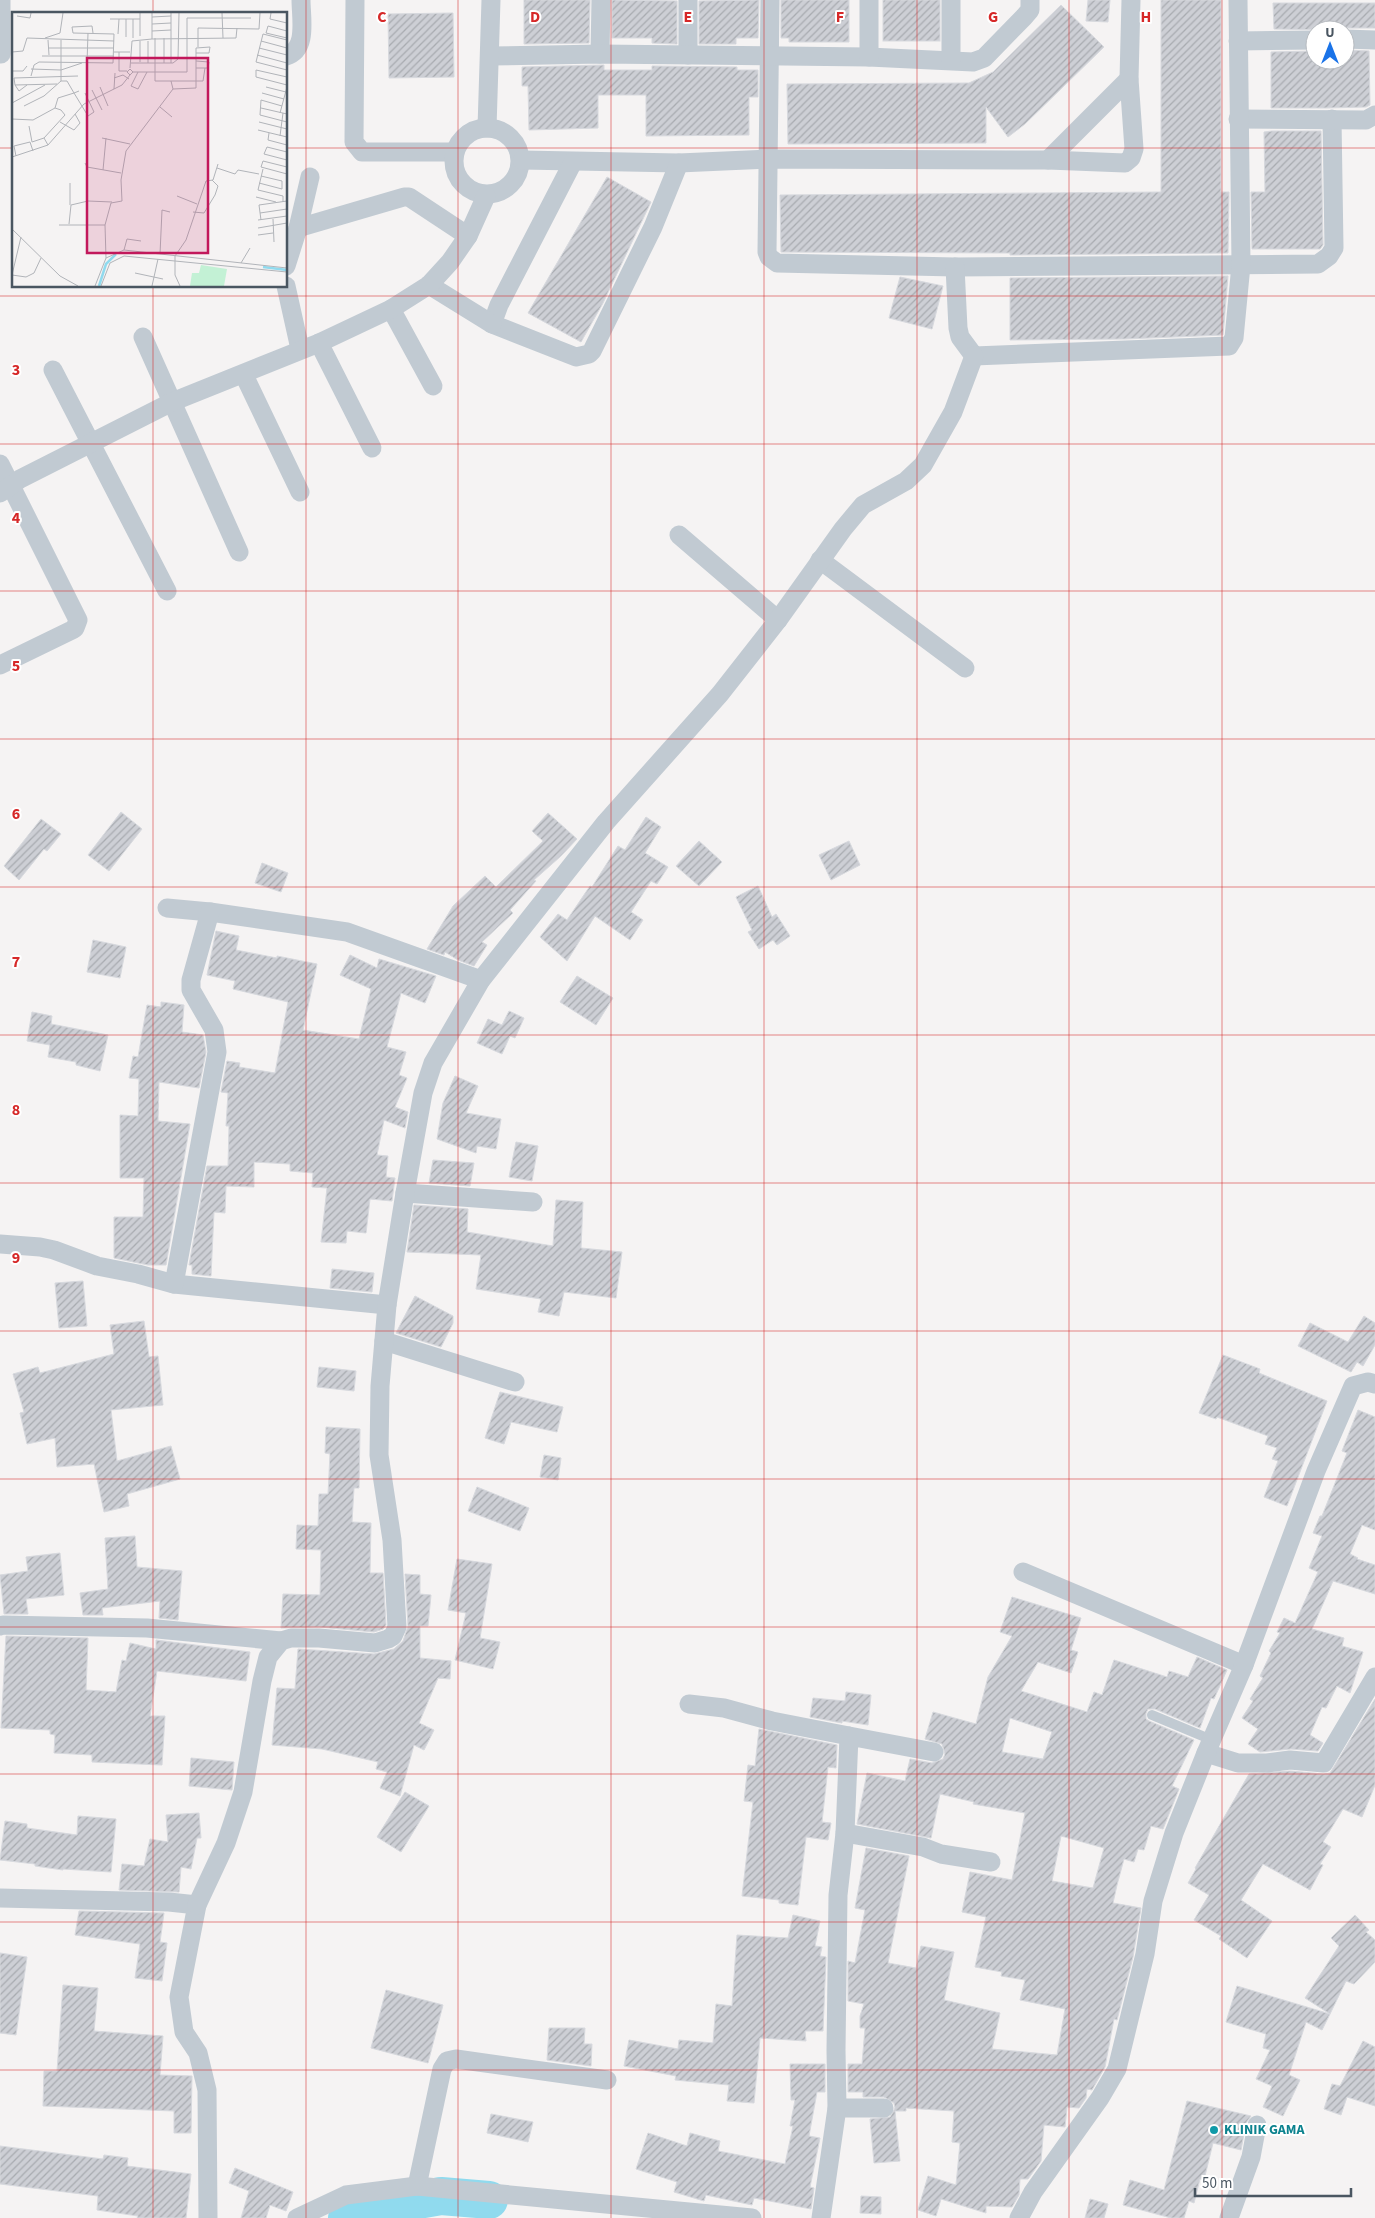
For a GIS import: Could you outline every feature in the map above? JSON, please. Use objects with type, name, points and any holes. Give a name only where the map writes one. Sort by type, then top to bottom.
[{"type":"street","points":[[1,0],[5,54]]},
{"type":"street","points":[[288,56],[292,55],[301,42],[301,0]]},
{"type":"street","points":[[355,0],[354,142],[356,147],[362,152],[454,152]]},
{"type":"street","points":[[487,128],[490,0]]},
{"type":"street","points":[[600,54],[601,0]]},
{"type":"street","points":[[688,0],[688,55]]},
{"type":"street","points":[[770,0],[767,252],[772,261],[776,263],[955,267],[1306,266],[1318,264],[1330,256],[1334,248],[1332,118]]},
{"type":"street","points":[[869,0],[869,57]]},
{"type":"street","points":[[951,60],[952,0]]},
{"type":"street","points":[[490,56],[600,54],[869,57],[973,62],[984,58],[1024,17],[1030,10],[1030,0]]},
{"type":"street","points":[[522,160],[679,163],[769,159],[1048,160],[1125,163],[1131,158],[1134,149],[1129,80],[1131,0]]},
{"type":"street","points":[[974,356],[1230,346],[1234,338],[1241,265],[1238,0]]},
{"type":"street","points":[[1355,39],[1375,40]]},
{"type":"street","points":[[1238,41],[1305,40]]},
{"type":"street","points":[[1048,160],[1129,80]]},
{"type":"street","points":[[1238,118],[1366,120],[1375,115]]},
{"type":"street","points":[[487,128],[507,133],[518,145],[522,160],[517,179],[502,192],[486,196],[470,190],[459,180],[453,167],[454,152],[462,138],[476,129],[487,128]]},
{"type":"street","points":[[492,324],[499,305],[573,162]]},
{"type":"street","points":[[429,285],[492,324],[576,357],[589,354],[653,227],[679,163]]},
{"type":"street","points":[[288,260],[298,228],[310,177]]},
{"type":"street","points":[[6,489],[172,402],[244,375],[319,343],[391,309],[429,285],[450,262],[468,236],[486,196]]},
{"type":"street","points":[[298,228],[409,197],[468,236]]},
{"type":"street","points":[[955,267],[958,328],[960,337],[974,356]]},
{"type":"street","points":[[286,288],[300,350]]},
{"type":"street","points":[[391,309],[433,386]]},
{"type":"street","points":[[143,337],[239,552]]},
{"type":"street","points":[[319,343],[372,448]]},
{"type":"street","points":[[0,1626],[148,1628],[281,1641],[291,1638],[319,1638],[376,1643],[388,1640],[397,1627],[392,1540],[379,1455],[380,1386],[387,1305],[404,1193],[423,1093],[433,1063],[481,980],[606,822],[720,694],[778,620],[843,529],[863,505],[906,480],[922,465],[953,412],[974,356]]},
{"type":"street","points":[[53,370],[167,591]]},
{"type":"street","points":[[244,375],[300,492]]},
{"type":"street","points":[[0,464],[6,489],[78,620],[76,628],[0,665]]},
{"type":"street","points":[[679,535],[778,620]]},
{"type":"street","points":[[820,560],[965,668]]},
{"type":"street","points":[[167,908],[210,912],[347,932],[481,980]]},
{"type":"street","points":[[174,1284],[217,1052],[214,1030],[198,998],[191,990],[191,980],[210,912]]},
{"type":"street","points":[[404,1193],[533,1202]]},
{"type":"street","points":[[0,1244],[54,1250],[97,1266],[138,1274],[174,1284],[387,1305]]},
{"type":"street","points":[[384,1341],[515,1382]]},
{"type":"street","points":[[1019,2218],[1033,2192],[1100,2098],[1117,2068],[1145,1954],[1153,1901],[1174,1834],[1244,1665],[1316,1471],[1345,1403],[1353,1386],[1368,1382],[1375,1384]]},
{"type":"street","points":[[1023,1572],[1244,1665]]},
{"type":"street","points":[[208,2218],[207,2090],[198,2053],[184,2032],[179,1997],[197,1905],[226,1844],[243,1792],[262,1681],[268,1657],[281,1641]]},
{"type":"street","points":[[1209,1746],[1238,1763],[1253,1764],[1290,1760],[1324,1763],[1375,1677]]},
{"type":"street","points":[[689,1704],[724,1708],[772,1721],[934,1752]]},
{"type":"street","points":[[821,2218],[837,2108],[838,1895],[845,1833],[848,1736]]},
{"type":"street","points":[[845,1833],[922,1847],[941,1854],[991,1862]]},
{"type":"street","points":[[0,1898],[169,1902],[197,1905]]},
{"type":"street","points":[[417,2186],[442,2069],[448,2061],[456,2058],[607,2080]]},
{"type":"street","points":[[837,2108],[884,2108]]},
{"type":"street","points":[[1229,2218],[1251,2157],[1257,2125]]},
{"type":"street","points":[[297,2218],[346,2196],[417,2186],[752,2218]]},
{"type":"lane","points":[[1152,1714],[1209,1746]]},
{"type":"building","points":[[524,0],[590,0],[589,43],[524,44]]},
{"type":"building","points":[[612,0],[677,1],[677,44],[652,43],[652,38],[612,38]]},
{"type":"building","points":[[759,0],[758,38],[736,38],[736,44],[699,44],[699,1]]},
{"type":"building","points":[[781,0],[849,0],[849,42],[789,42],[789,38],[781,38]]},
{"type":"building","points":[[883,0],[940,0],[940,41],[883,41]]},
{"type":"building","points":[[1088,0],[1110,0],[1108,22],[1086,21]]},
{"type":"building","points":[[1161,0],[1221,0],[1221,192],[1229,192],[1228,253],[1010,255],[1010,253],[781,252],[780,195],[1161,192]]},
{"type":"building","points":[[1273,3],[1375,3],[1375,28],[1355,28],[1355,20],[1305,20],[1305,29],[1274,29]]},
{"type":"building","points":[[1061,5],[1104,47],[1025,124],[1008,137],[986,107],[986,143],[788,144],[787,84],[969,83],[993,72]]},
{"type":"building","points":[[453,13],[454,77],[389,78],[388,14]]},
{"type":"building","points":[[1355,50],[1369,51],[1370,105],[1366,107],[1271,108],[1271,52],[1305,51],[1305,70],[1355,70]]},
{"type":"building","points":[[604,65],[604,70],[652,70],[652,66],[737,67],[737,70],[758,70],[758,97],[749,97],[749,135],[646,136],[646,95],[598,95],[598,128],[529,130],[528,86],[522,86],[522,67]]},
{"type":"building","points":[[1321,131],[1323,245],[1320,249],[1252,249],[1251,192],[1265,192],[1264,132]]},
{"type":"building","points":[[607,177],[651,202],[603,303],[581,342],[528,313]]},
{"type":"building","points":[[1228,276],[1223,335],[1124,339],[1010,340],[1010,278]]},
{"type":"building","points":[[900,277],[943,286],[932,329],[889,318]]},
{"type":"building","points":[[121,812],[142,829],[109,871],[88,855]]},
{"type":"building","points":[[548,813],[577,839],[534,880],[536,881],[510,910],[513,913],[482,942],[487,945],[474,966],[458,960],[445,952],[444,955],[427,949],[453,906],[485,876],[496,887],[543,841],[532,831]]},
{"type":"building","points":[[646,817],[661,827],[645,853],[668,867],[657,884],[651,881],[631,912],[643,920],[630,940],[595,916],[567,961],[540,937],[558,914],[567,920],[590,886],[592,887],[618,846],[625,850]]},
{"type":"building","points":[[41,819],[61,834],[47,851],[44,849],[19,880],[4,866]]},
{"type":"building","points":[[699,841],[722,862],[699,886],[676,866]]},
{"type":"building","points":[[849,841],[860,865],[831,880],[819,855]]},
{"type":"building","points":[[262,863],[288,873],[281,892],[255,883]]},
{"type":"building","points":[[758,886],[772,917],[776,914],[790,936],[777,945],[773,940],[759,949],[748,932],[752,930],[736,897]]},
{"type":"building","points":[[216,931],[239,936],[236,950],[317,964],[303,1030],[359,1039],[371,989],[340,975],[350,955],[377,968],[379,959],[436,976],[425,1003],[401,993],[387,1047],[406,1052],[399,1075],[407,1078],[395,1107],[408,1112],[405,1128],[384,1120],[377,1155],[388,1156],[386,1177],[395,1178],[392,1201],[370,1199],[366,1233],[347,1231],[346,1243],[321,1242],[327,1188],[312,1187],[313,1173],[290,1171],[290,1164],[254,1162],[254,1187],[226,1186],[225,1213],[214,1212],[211,1276],[192,1274],[192,1265],[189,1265],[207,1166],[228,1166],[229,1126],[226,1126],[228,1093],[221,1092],[227,1061],[240,1063],[239,1067],[275,1073],[288,1002],[233,989],[235,981],[207,975]]},
{"type":"building","points":[[93,940],[126,947],[120,978],[87,972]]},
{"type":"building","points":[[577,976],[613,998],[596,1025],[560,1002]]},
{"type":"building","points":[[161,1002],[184,1005],[182,1032],[203,1035],[206,1052],[199,1088],[159,1082],[158,1121],[190,1124],[166,1265],[148,1265],[114,1258],[114,1217],[143,1217],[144,1178],[120,1178],[120,1115],[138,1116],[139,1079],[129,1078],[133,1056],[138,1057],[147,1005],[161,1007]]},
{"type":"building","points":[[509,1011],[524,1018],[515,1038],[510,1036],[502,1054],[477,1043],[488,1019],[502,1025]]},
{"type":"building","points":[[32,1012],[52,1016],[51,1024],[108,1035],[100,1071],[76,1065],[76,1062],[48,1057],[50,1045],[27,1041]]},
{"type":"building","points":[[455,1076],[478,1086],[466,1113],[501,1119],[496,1149],[477,1146],[476,1153],[437,1139],[443,1103]]},
{"type":"building","points":[[516,1142],[538,1146],[532,1181],[509,1177]]},
{"type":"building","points":[[433,1160],[474,1163],[470,1186],[429,1183]]},
{"type":"building","points":[[556,1200],[583,1202],[581,1248],[622,1252],[616,1298],[564,1292],[559,1316],[538,1312],[541,1299],[476,1289],[481,1255],[407,1252],[414,1205],[468,1209],[467,1232],[553,1246]]},
{"type":"building","points":[[332,1269],[374,1273],[372,1292],[330,1288]]},
{"type":"building","points":[[83,1281],[87,1326],[59,1328],[55,1283]]},
{"type":"building","points":[[415,1296],[453,1316],[453,1323],[441,1347],[396,1333]]},
{"type":"building","points":[[1364,1316],[1375,1323],[1375,1345],[1363,1366],[1357,1362],[1351,1372],[1298,1346],[1310,1323],[1348,1342]]},
{"type":"building","points":[[144,1321],[149,1357],[158,1356],[163,1405],[111,1410],[117,1461],[171,1446],[180,1479],[127,1494],[129,1506],[104,1512],[94,1464],[57,1467],[55,1438],[27,1444],[20,1413],[24,1412],[13,1374],[38,1367],[40,1373],[114,1354],[110,1325]]},
{"type":"building","points":[[1223,1355],[1260,1369],[1259,1373],[1327,1401],[1287,1506],[1264,1497],[1278,1461],[1272,1459],[1277,1448],[1265,1444],[1268,1436],[1217,1417],[1216,1419],[1199,1413]]},
{"type":"building","points":[[319,1367],[356,1371],[354,1391],[317,1387]]},
{"type":"building","points":[[500,1392],[563,1407],[557,1432],[511,1422],[504,1444],[485,1438]]},
{"type":"building","points":[[1358,1410],[1375,1417],[1375,1530],[1362,1525],[1350,1554],[1357,1559],[1375,1565],[1375,1594],[1333,1581],[1312,1629],[1344,1638],[1342,1646],[1363,1652],[1350,1693],[1337,1686],[1326,1708],[1322,1707],[1310,1735],[1323,1743],[1318,1751],[1291,1749],[1260,1752],[1248,1744],[1258,1729],[1242,1718],[1253,1701],[1250,1699],[1263,1678],[1260,1676],[1271,1653],[1269,1651],[1280,1633],[1277,1632],[1284,1618],[1295,1623],[1318,1572],[1309,1568],[1322,1536],[1313,1533],[1320,1516],[1322,1516],[1347,1453],[1342,1451]]},
{"type":"building","points":[[326,1427],[360,1429],[359,1488],[354,1488],[352,1522],[371,1523],[370,1573],[383,1573],[386,1625],[383,1629],[374,1632],[319,1627],[281,1628],[283,1594],[320,1595],[321,1550],[296,1549],[297,1525],[318,1526],[319,1494],[328,1494],[330,1454],[325,1453]]},
{"type":"building","points":[[544,1455],[561,1458],[558,1480],[540,1477]]},
{"type":"building","points":[[477,1487],[529,1508],[520,1531],[468,1511]]},
{"type":"building","points":[[135,1536],[137,1567],[182,1571],[178,1620],[159,1618],[160,1601],[102,1608],[103,1615],[83,1615],[80,1593],[108,1589],[105,1538]]},
{"type":"building","points":[[60,1553],[64,1595],[26,1599],[28,1614],[4,1614],[0,1575],[28,1571],[26,1557]]},
{"type":"building","points":[[457,1559],[492,1564],[480,1638],[500,1642],[493,1669],[455,1660],[466,1613],[448,1610]]},
{"type":"building","points":[[405,1574],[420,1575],[420,1594],[431,1595],[428,1626],[420,1626],[420,1658],[451,1661],[450,1679],[438,1678],[419,1723],[434,1730],[424,1750],[414,1745],[400,1796],[380,1788],[387,1772],[376,1769],[378,1762],[322,1749],[272,1745],[277,1688],[295,1689],[298,1649],[374,1654],[394,1649],[403,1641],[408,1626]]},
{"type":"building","points":[[1012,1597],[1081,1618],[1071,1650],[1078,1652],[1071,1673],[1038,1662],[1021,1691],[1087,1712],[1094,1692],[1102,1695],[1114,1660],[1167,1677],[1169,1671],[1188,1677],[1197,1657],[1227,1670],[1214,1699],[1211,1698],[1200,1728],[1155,1709],[1148,1709],[1146,1713],[1146,1719],[1149,1721],[1194,1740],[1172,1786],[1179,1789],[1163,1829],[1151,1826],[1144,1850],[1138,1849],[1134,1862],[1124,1859],[1113,1903],[1141,1908],[1133,1957],[1117,2020],[1114,2019],[1105,2067],[1092,2090],[1087,2089],[1086,2098],[1079,2108],[1067,2107],[1065,2127],[1044,2125],[1041,2161],[1028,2179],[1020,2179],[1019,2195],[1012,2207],[986,2206],[986,2213],[941,2199],[936,2216],[918,2210],[928,2176],[956,2185],[960,2143],[952,2142],[954,2111],[906,2108],[906,2111],[895,2111],[900,2161],[874,2163],[870,2119],[890,2117],[895,2108],[894,2103],[884,2097],[863,2097],[863,2092],[848,2092],[848,2064],[862,2064],[865,2028],[860,2028],[860,2016],[864,2004],[848,2001],[848,1961],[855,1963],[865,1910],[855,1908],[866,1848],[909,1856],[888,1963],[916,1968],[921,1946],[954,1952],[944,2000],[1000,2013],[992,2049],[1057,2055],[1065,2009],[1020,2000],[1025,1980],[1001,1976],[1002,1972],[975,1967],[986,1917],[962,1912],[970,1872],[1012,1880],[1025,1813],[973,1804],[974,1802],[940,1794],[931,1838],[857,1824],[867,1773],[905,1781],[910,1759],[932,1763],[943,1759],[945,1754],[942,1744],[925,1739],[933,1712],[976,1724],[988,1677],[1012,1636],[1000,1632]],"holes":[[[1010,1718],[1052,1732],[1043,1759],[1002,1752]],[[1061,1836],[1104,1848],[1093,1888],[1052,1881]]]},
{"type":"building","points":[[6,1636],[88,1638],[86,1690],[116,1692],[122,1660],[126,1661],[130,1643],[156,1649],[156,1640],[250,1652],[246,1681],[157,1671],[150,1716],[165,1716],[162,1765],[92,1762],[92,1755],[54,1753],[55,1735],[50,1734],[50,1730],[1,1728]]},
{"type":"building","points":[[846,1692],[871,1695],[868,1725],[842,1721],[842,1723],[810,1717],[813,1698],[845,1701]]},
{"type":"building","points":[[1375,1699],[1375,1785],[1362,1817],[1343,1809],[1323,1842],[1331,1847],[1320,1864],[1323,1865],[1310,1890],[1263,1864],[1241,1900],[1272,1921],[1247,1958],[1219,1939],[1221,1936],[1194,1920],[1209,1895],[1188,1883],[1195,1868],[1249,1774],[1290,1771],[1330,1773]]},
{"type":"building","points":[[759,1729],[837,1745],[836,1768],[828,1767],[822,1822],[831,1823],[828,1840],[806,1837],[798,1905],[779,1903],[779,1900],[742,1896],[753,1802],[744,1801],[748,1765],[755,1766]]},
{"type":"building","points":[[191,1758],[234,1762],[232,1790],[189,1786]]},
{"type":"building","points":[[405,1792],[429,1806],[401,1852],[377,1837]]},
{"type":"building","points":[[199,1813],[201,1838],[197,1838],[191,1869],[181,1867],[179,1892],[119,1890],[122,1864],[144,1866],[150,1839],[168,1842],[166,1815]]},
{"type":"building","points":[[78,1816],[116,1819],[111,1872],[63,1870],[35,1866],[35,1864],[0,1860],[5,1821],[27,1824],[27,1828],[77,1835]]},
{"type":"building","points":[[79,1911],[164,1913],[160,1942],[167,1943],[162,1981],[135,1978],[140,1944],[75,1935]]},
{"type":"building","points":[[793,1915],[820,1921],[815,1946],[822,1947],[820,1956],[826,1957],[823,2031],[805,2031],[806,2041],[760,2038],[754,2103],[727,2101],[729,2085],[675,2080],[676,2076],[624,2066],[629,2040],[678,2049],[679,2040],[713,2043],[716,2004],[732,2006],[737,1935],[788,1938]]},
{"type":"building","points":[[1355,1915],[1369,1930],[1366,1932],[1375,1940],[1375,1962],[1354,1984],[1346,1981],[1330,2014],[1305,1998],[1339,1946],[1331,1938]]},
{"type":"building","points":[[0,1953],[27,1957],[16,2035],[0,2033]]},
{"type":"building","points":[[63,1985],[98,1988],[94,2031],[163,2036],[160,2075],[192,2076],[191,2133],[174,2133],[174,2111],[43,2106],[44,2071],[57,2071]]},
{"type":"building","points":[[1237,1986],[1330,2014],[1322,2030],[1306,2022],[1289,2075],[1300,2080],[1283,2116],[1263,2107],[1272,2086],[1256,2079],[1270,2050],[1263,2048],[1266,2034],[1226,2022]]},
{"type":"building","points":[[386,1990],[443,2005],[428,2063],[371,2048]]},
{"type":"building","points":[[549,2028],[585,2028],[584,2044],[592,2044],[591,2066],[547,2060]]},
{"type":"building","points":[[1363,2041],[1375,2047],[1375,2106],[1347,2097],[1341,2115],[1324,2109],[1332,2084],[1340,2086]]},
{"type":"building","points":[[790,2064],[825,2064],[825,2092],[817,2092],[809,2136],[820,2138],[810,2187],[814,2188],[811,2209],[754,2198],[752,2205],[706,2195],[704,2201],[674,2192],[677,2182],[636,2169],[648,2133],[687,2146],[690,2133],[720,2141],[718,2151],[785,2164],[793,2126],[790,2126],[795,2100],[791,2100]]},
{"type":"building","name":"KLINIK GAMA","points":[[1187,2101],[1251,2116],[1246,2123],[1241,2150],[1213,2143],[1204,2180],[1200,2179],[1194,2203],[1189,2201],[1184,2218],[1171,2218],[1123,2205],[1130,2180],[1164,2190]]},
{"type":"building","points":[[491,2114],[533,2122],[528,2142],[487,2133]]},
{"type":"building","points":[[0,2146],[103,2159],[104,2155],[128,2158],[127,2166],[191,2174],[186,2218],[137,2218],[138,2216],[97,2210],[98,2196],[0,2184]]},
{"type":"building","points":[[235,2168],[293,2192],[286,2211],[270,2205],[266,2218],[241,2218],[249,2191],[229,2183]]},
{"type":"building","points":[[861,2196],[881,2197],[881,2214],[860,2213]]},
{"type":"building","points":[[1090,2199],[1108,2204],[1104,2218],[1085,2218]]},
{"type":"waterway","points":[[347,2218],[356,2211],[441,2196],[489,2200]]},
{"type":"place","name":"KLINIK GAMA","points":[[1214,2130]]}]
